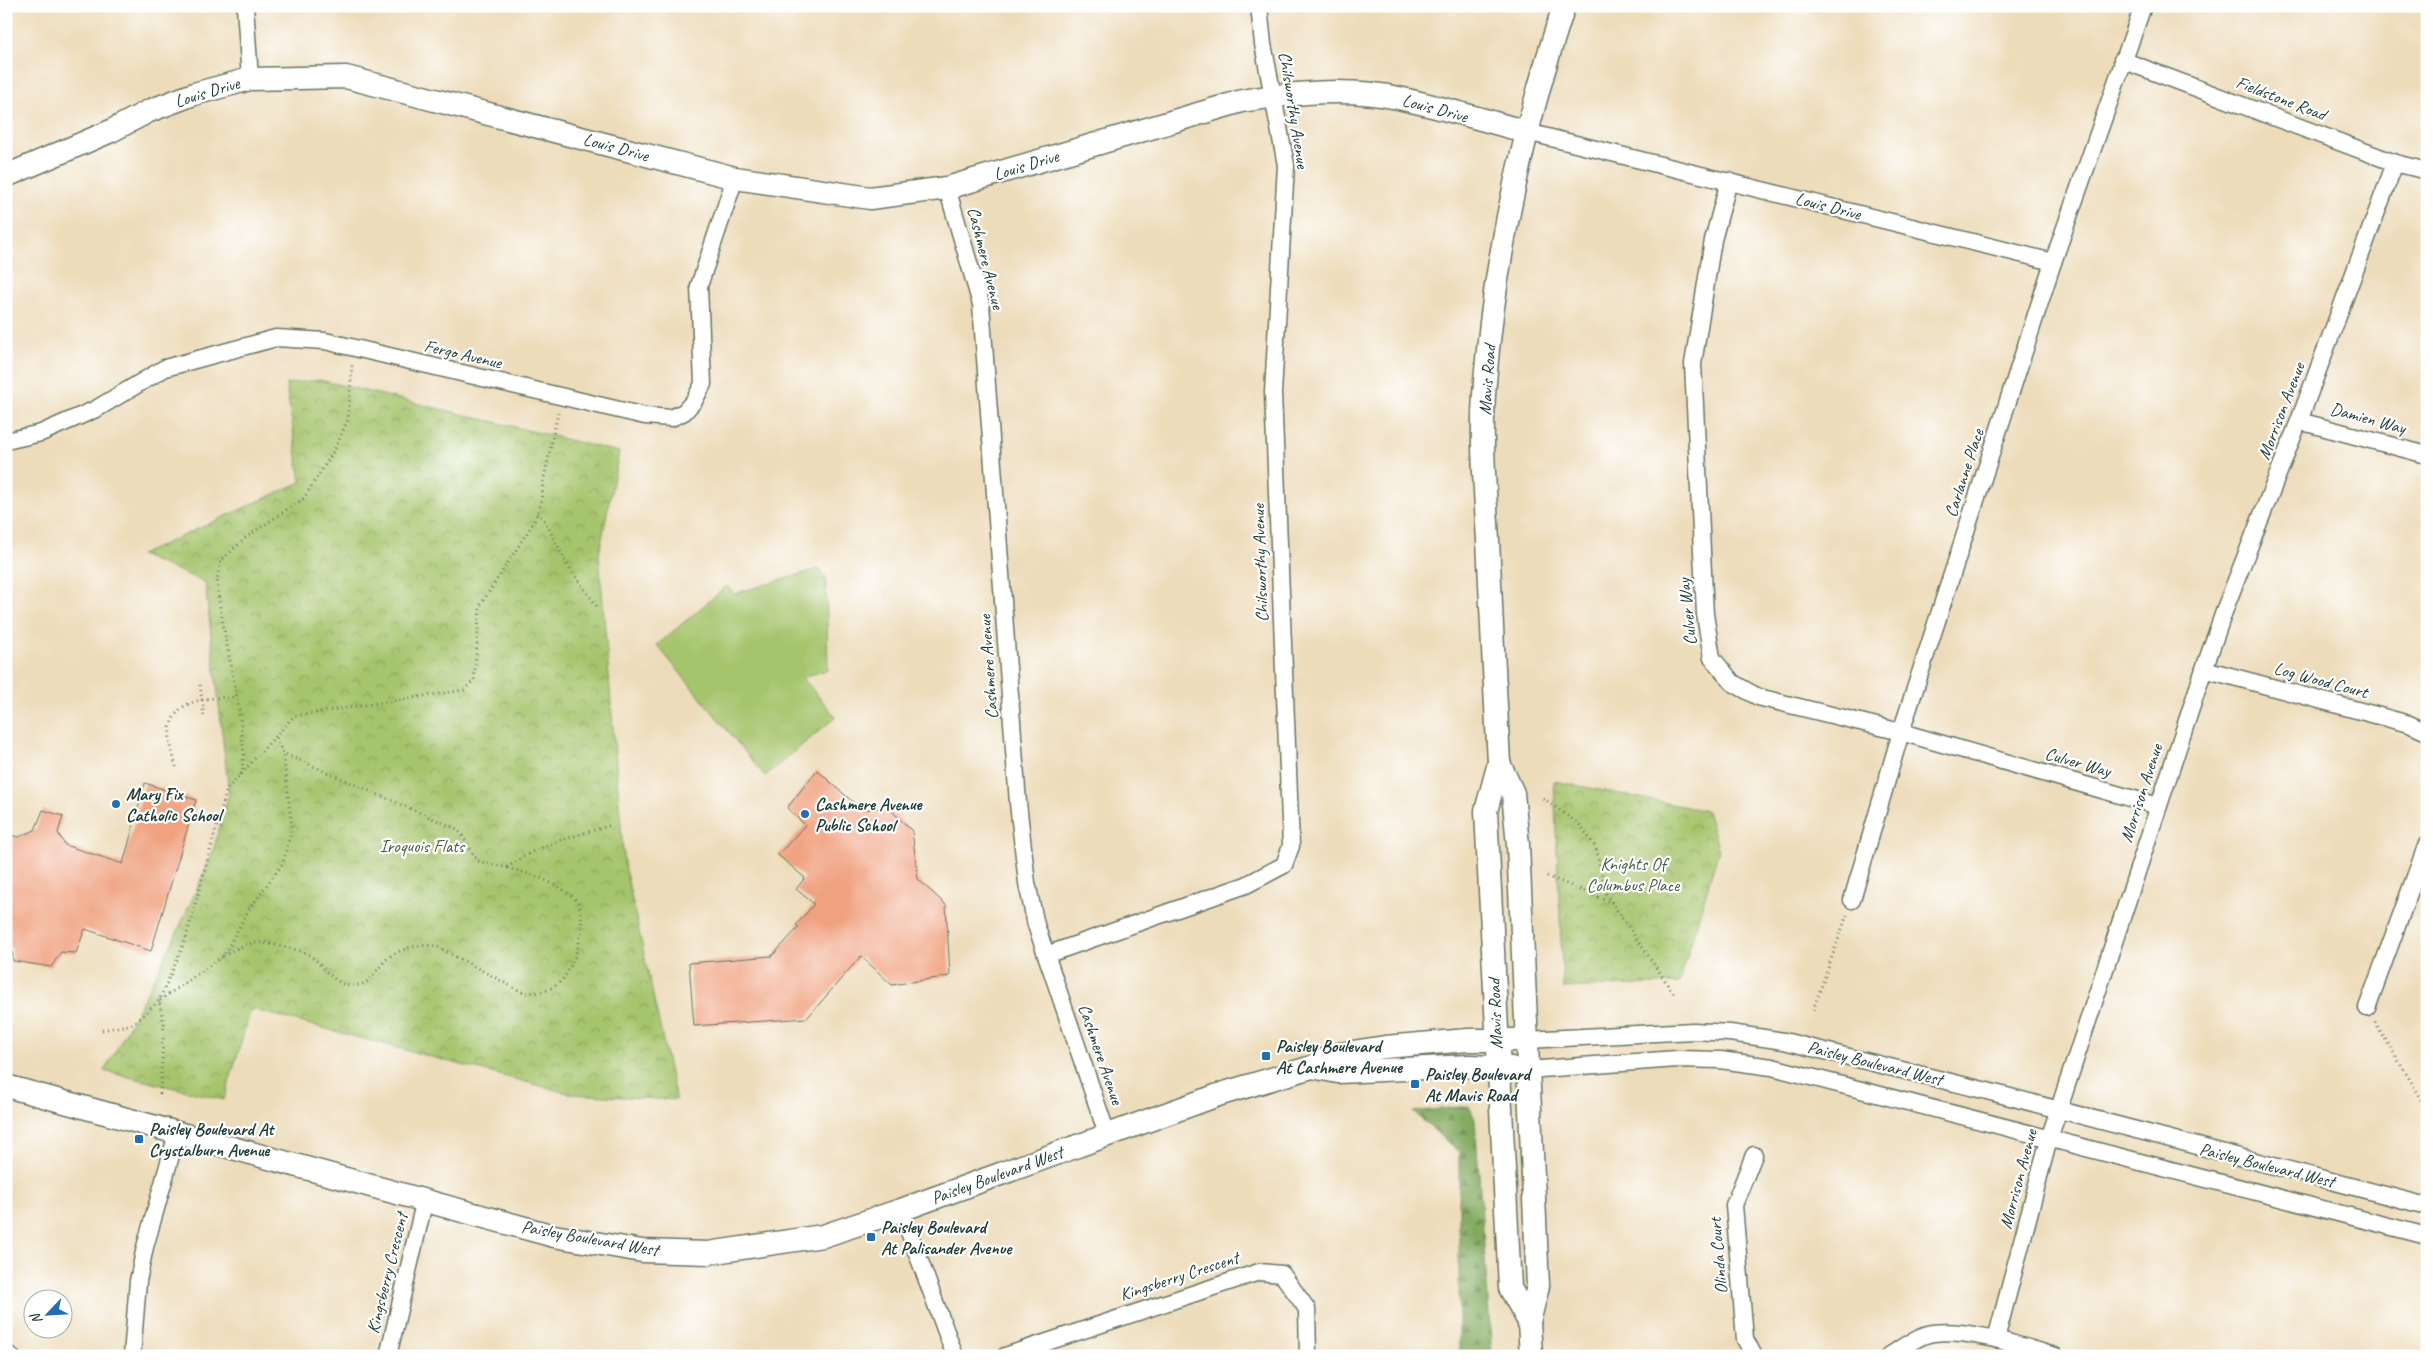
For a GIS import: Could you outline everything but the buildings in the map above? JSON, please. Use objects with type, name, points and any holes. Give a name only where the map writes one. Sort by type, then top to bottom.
[{"type":"street","points":[[245,6],[250,79]]},
{"type":"street","name":"Chilsworthy Avenue","points":[[1046,955],[1246,885],[1284,865],[1291,846],[1273,393],[1286,165],[1263,44],[1259,6]]},
{"type":"street","name":"Mavis Road","points":[[1529,1322],[1510,1288],[1497,1067],[1486,811],[1499,763],[1483,450],[1484,384],[1492,318],[1510,208],[1544,66],[1564,6]]},
{"type":"street","name":"Carlanne Place","points":[[1852,900],[1901,732],[2053,262],[2122,60],[2143,6]]},
{"type":"street","name":"Fieldstone Road","points":[[2122,60],[2395,163],[2427,171]]},
{"type":"street","name":"Louis Drive","points":[[6,176],[103,135],[149,111],[194,94],[250,79],[346,76],[735,178],[870,198],[947,188],[1242,101],[1316,92],[1357,93],[1396,97],[1527,132],[2053,262]]},
{"type":"street","name":"Morrison Avenue","points":[[1996,1339],[2049,1139],[2204,669],[2226,606],[2299,421],[2395,163]]},
{"type":"street","name":"Fergo Avenue","points":[[6,441],[41,433],[96,409],[165,368],[276,338],[325,341],[561,398],[645,416],[671,418],[684,412],[694,401],[703,384],[699,286],[735,178]]},
{"type":"street","name":"Culver Way","points":[[1729,181],[1713,240],[1693,364],[1705,614],[1712,658],[1733,683],[1758,697],[1901,732],[2158,806]]},
{"type":"street","name":"Cashmere Avenue","points":[[947,188],[981,304],[1018,803],[1026,883],[1036,925],[1107,1134]]},
{"type":"street","name":"Damien Way","points":[[2299,421],[2427,455]]},
{"type":"street","name":"Log Wood Court","points":[[2204,669],[2409,724],[2427,732]]},
{"type":"street","name":"Mavis Road","points":[[1499,763],[1513,793],[1518,845],[1538,1286],[1529,1322],[1531,1356]]},
{"type":"street","points":[[2367,1008],[2427,844]]},
{"type":"street","name":"Paisley Boulevard West","points":[[6,1086],[177,1134],[426,1199],[480,1217],[554,1236],[642,1251],[708,1252],[822,1236],[901,1210],[1107,1134],[1229,1092],[1312,1067],[1333,1055],[1385,1047],[1468,1040],[1527,1040],[1683,1031],[1730,1033],[1804,1045],[2427,1206]]},
{"type":"street","name":"Paisley Boulevard West","points":[[1312,1067],[1338,1072],[1461,1066],[1527,1070],[1677,1059],[1744,1062],[1799,1073],[2427,1236]]},
{"type":"street","points":[[132,1356],[139,1273],[177,1134]]},
{"type":"street","name":"Olinda Court","points":[[1754,1155],[1734,1205],[1745,1339],[1754,1356]]},
{"type":"street","name":"Kingsberry Crescent","points":[[388,1356],[426,1199]]},
{"type":"street","points":[[901,1210],[955,1356]]},
{"type":"street","name":"Kingsberry Crescent","points":[[1005,1356],[1260,1272],[1282,1274],[1308,1309],[1308,1356]]},
{"type":"street","points":[[1889,1356],[1914,1340],[1932,1333],[1955,1333],[1996,1339],[2055,1356]]},
{"type":"street","points":[[6,1354],[11,1356]]},
{"type":"path","points":[[240,776],[244,754],[219,602],[217,578],[221,560],[248,536],[304,498],[320,474],[335,448],[348,419],[353,348]]},
{"type":"path","points":[[160,1094],[164,1024],[159,1001],[185,940],[227,789],[294,716],[464,690],[474,680],[480,606],[534,522],[561,398]]},
{"type":"path","points":[[537,514],[544,520],[567,564],[597,607]]},
{"type":"path","points":[[200,685],[204,716]]},
{"type":"path","points":[[176,767],[170,738],[170,724],[185,706],[202,698],[236,697]]},
{"type":"path","points":[[223,956],[250,908],[283,863],[292,828],[283,753],[276,737]]},
{"type":"path","points":[[102,1030],[133,1024],[159,1001],[223,956],[242,945],[263,942],[308,954],[344,985],[358,986],[370,981],[384,962],[393,954],[407,948],[425,945],[436,946],[524,993],[540,993],[560,982],[569,970],[579,945],[582,926],[579,906],[575,898],[546,880],[478,861],[471,852],[466,838],[457,829],[283,753]]},
{"type":"path","points":[[1543,798],[1581,826],[1596,848],[1606,894],[1675,995]]},
{"type":"path","points":[[507,868],[517,860],[541,847],[612,825]]},
{"type":"path","points":[[1547,876],[1612,903]]},
{"type":"path","points":[[1813,1010],[1852,900]]},
{"type":"path","points":[[2367,1008],[2427,1108]]},
{"type":"green space","name":"Iroquois Flats","points":[[320,380],[619,452],[599,554],[624,863],[676,1100],[571,1094],[251,1009],[224,1100],[104,1071],[160,967],[186,913],[213,851],[229,794],[205,582],[140,555],[301,482],[286,384]]},
{"type":"green space","points":[[818,569],[826,577],[828,670],[802,677],[836,717],[765,776],[657,645],[727,586],[734,594]]},
{"type":"green space","name":"Knights Of Columbus Place","points":[[1554,781],[1707,811],[1719,850],[1679,983],[1563,988]]},
{"type":"green space","points":[[1469,1106],[1475,1119],[1492,1356],[1459,1356],[1459,1152],[1413,1112]]},
{"type":"place","name":"Mary Fix Catholic School","points":[[116,804]]},
{"type":"place","name":"Cashmere Avenue Public School","points":[[805,814]]},
{"type":"place","name":"Paisley Boulevard At Cashmere Avenue","points":[[1266,1056]]},
{"type":"place","name":"Paisley Boulevard At Mavis Road","points":[[1415,1084]]},
{"type":"place","name":"Paisley Boulevard At Crystalburn Avenue","points":[[139,1139]]},
{"type":"place","name":"Paisley Boulevard At Palisander Avenue","points":[[871,1237]]}]
